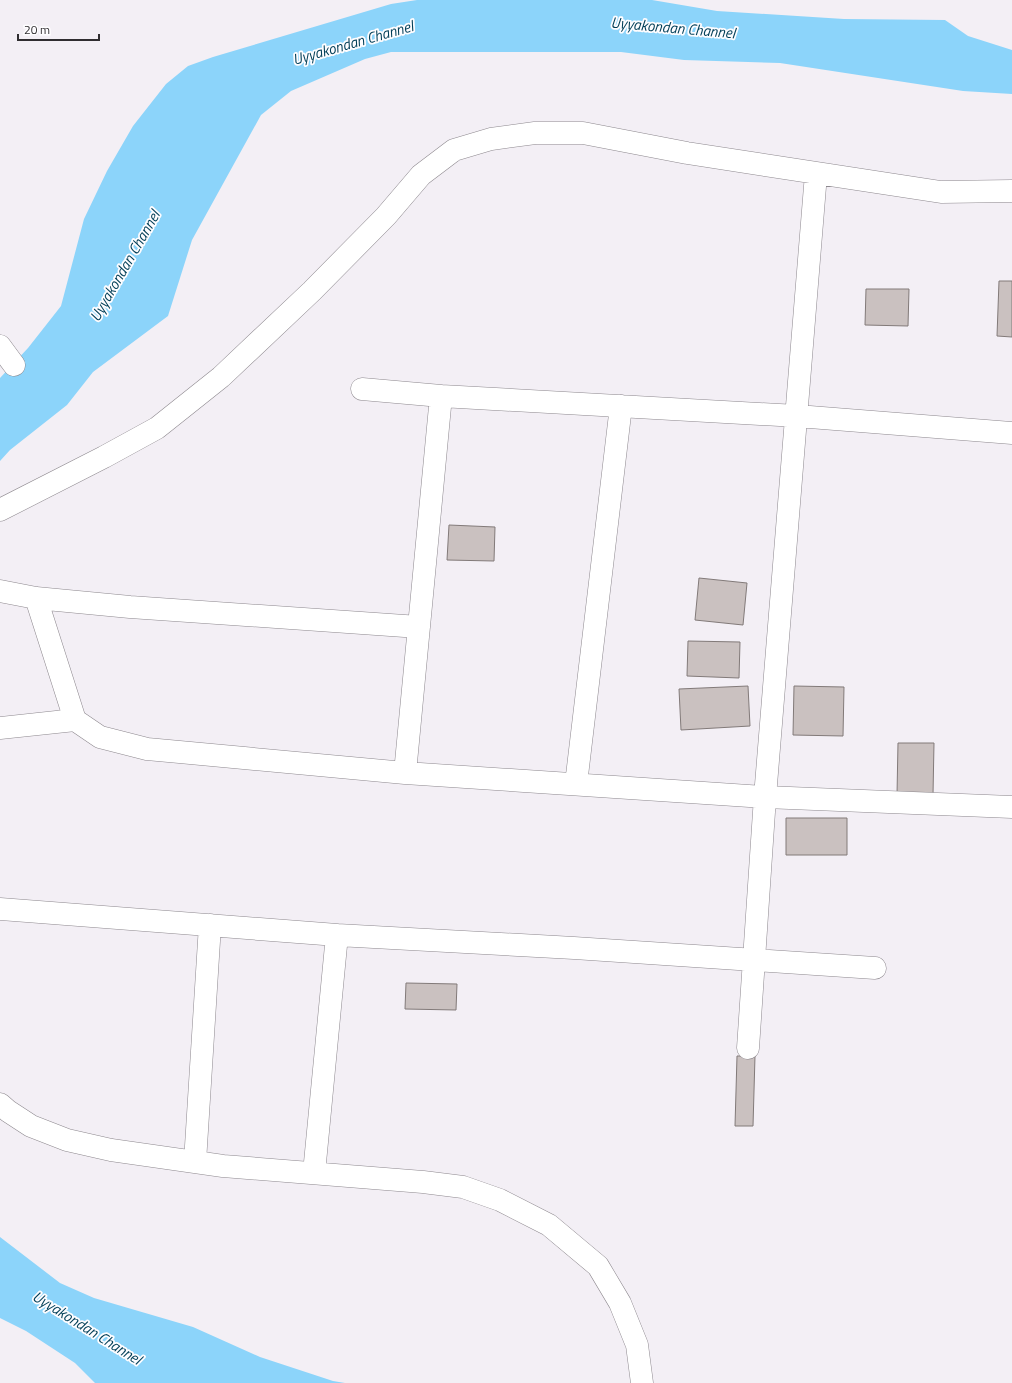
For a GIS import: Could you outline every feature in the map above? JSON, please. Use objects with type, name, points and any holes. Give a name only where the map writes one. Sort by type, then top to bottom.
[{"type":"street","points":[[0,510],[157,428],[220,377],[289,313],[386,216],[421,175],[454,150],[498,138],[535,133],[583,133],[687,153],[941,192],[1012,191]]},
{"type":"street","points":[[748,1048],[765,797],[816,174]]},
{"type":"street","points":[[0,346],[14,365]]},
{"type":"street","points":[[362,389],[441,396],[797,416],[1012,433]]},
{"type":"street","points":[[405,773],[441,396]]},
{"type":"street","points":[[576,784],[621,406]]},
{"type":"street","points":[[0,591],[36,598],[130,607],[419,627]]},
{"type":"street","points":[[36,598],[76,720],[100,737],[147,749],[405,773],[765,797],[1012,807]]},
{"type":"street","points":[[0,728],[76,720]]},
{"type":"street","points":[[0,909],[337,935],[755,959],[875,968]]},
{"type":"street","points":[[195,1162],[210,925]]},
{"type":"street","points":[[314,1173],[337,935]]},
{"type":"street","points":[[0,1104],[31,1126],[67,1140],[110,1150],[223,1166],[423,1182],[463,1187],[500,1200],[549,1225],[598,1266],[620,1303],[637,1345],[642,1383]]},
{"type":"water","name":"Uyyakondan Channel","points":[[417,0],[652,0],[717,11],[844,19],[945,20],[968,36],[1012,50],[1012,94],[963,91],[780,63],[684,60],[621,52],[391,52],[365,59],[291,91],[261,115],[192,240],[168,316],[93,372],[67,405],[10,450],[0,461],[0,378],[28,348],[61,306],[84,219],[107,171],[133,126],[166,84],[188,66],[213,57],[391,4]]},
{"type":"water","name":"Uyyakondan Channel","points":[[0,1237],[60,1283],[94,1298],[193,1327],[260,1357],[333,1381],[345,1383],[95,1383],[75,1363],[26,1331],[0,1318]]},
{"type":"building","points":[[999,281],[1012,281],[1012,337],[997,336]]},
{"type":"building","points":[[866,289],[909,289],[908,326],[865,325]]},
{"type":"building","points":[[449,525],[495,527],[494,561],[447,560]]},
{"type":"building","points":[[699,578],[747,583],[743,625],[695,620]]},
{"type":"building","points":[[688,641],[740,642],[739,678],[687,676]]},
{"type":"building","points":[[748,686],[750,726],[681,730],[679,689]]},
{"type":"building","points":[[794,686],[844,687],[843,736],[793,735]]},
{"type":"building","points":[[898,743],[934,743],[933,795],[897,795]]},
{"type":"building","points":[[786,818],[847,818],[847,855],[786,855]]},
{"type":"building","points":[[406,983],[457,984],[456,1010],[405,1009]]},
{"type":"building","points":[[737,1056],[755,1056],[753,1126],[735,1126]]}]
